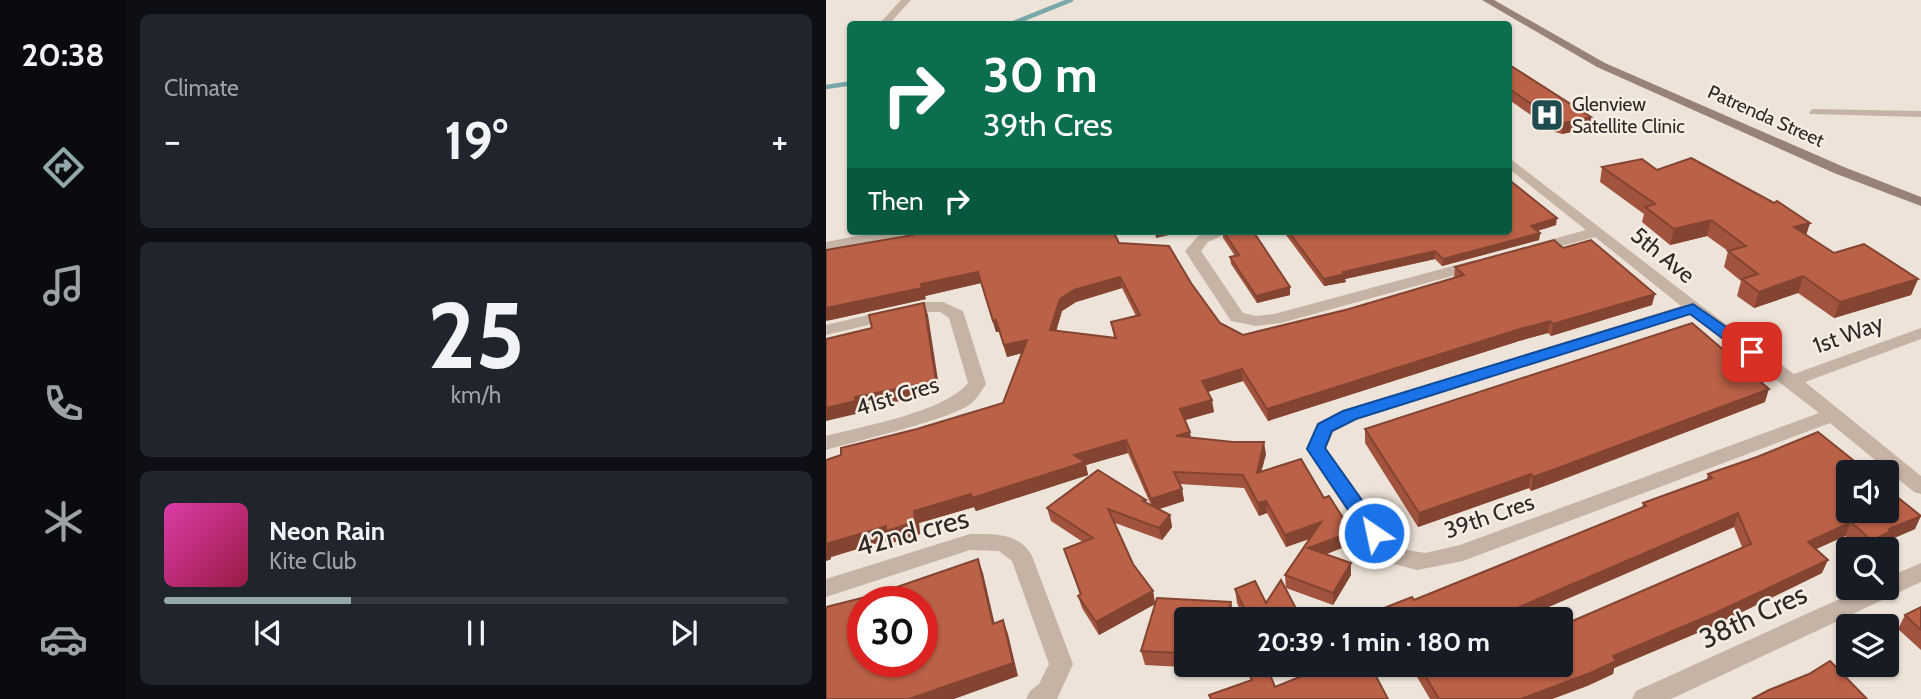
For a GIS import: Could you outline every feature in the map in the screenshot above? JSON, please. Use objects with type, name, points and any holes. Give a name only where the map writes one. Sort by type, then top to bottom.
[{"type":"street","points":[[887,21],[906,0]]},
{"type":"street","name":"Patrenda Street","points":[[1487,0],[1601,65],[1839,170],[1921,202]]},
{"type":"street","name":"5th Ave","points":[[1512,166],[1693,309],[1792,381],[1921,487]]},
{"type":"street","points":[[1517,254],[1597,232]]},
{"type":"street","points":[[826,247],[883,235]]},
{"type":"street","points":[[1214,235],[1203,239],[1193,251],[1237,317],[1256,321],[1275,319],[1490,261]]},
{"type":"street","name":"41st Cres","points":[[826,330],[923,307],[943,307],[957,315],[977,384],[965,399],[939,411],[826,443]]},
{"type":"street","name":"39th Cres","points":[[1693,309],[1349,415],[1325,428],[1316,449],[1388,554],[1405,561],[1422,563],[1463,553],[1832,415]]},
{"type":"street","name":"1st Way","points":[[1792,381],[1921,333]]},
{"type":"street","name":"42nd cres","points":[[826,588],[970,542],[1004,542],[1021,556],[1061,664],[1048,692],[1039,699]]},
{"type":"street","name":"38th Cres","points":[[1899,582],[1921,572]]},
{"type":"street","name":"38th Cres","points":[[1645,699],[1860,600]]},
{"type":"lane","points":[[1813,113],[1921,114]]},
{"type":"building","points":[[1512,67],[1591,117],[1564,123],[1556,121],[1512,91]]},
{"type":"building","points":[[1691,158],[1774,203],[1777,201],[1810,223],[1794,227],[1834,253],[1864,244],[1918,279],[1840,302],[1803,276],[1759,292],[1742,279],[1758,274],[1728,251],[1746,246],[1711,220],[1674,229],[1645,207],[1655,204],[1602,167],[1642,159],[1657,170]]},
{"type":"building","points":[[1512,182],[1557,218],[1531,226],[1540,233],[1443,259],[1435,251],[1343,272],[1345,274],[1324,279],[1291,235],[1512,235]]},
{"type":"building","points":[[913,235],[1115,235],[1119,243],[1169,246],[1220,323],[1243,335],[1349,309],[1464,275],[1455,267],[1554,240],[1563,248],[1591,240],[1655,294],[1553,324],[1550,321],[1520,329],[1267,409],[1242,369],[1202,381],[1212,400],[1180,409],[1190,432],[1176,436],[1233,442],[1264,442],[1257,473],[1301,459],[1324,498],[1329,496],[1352,532],[1308,548],[1351,563],[1333,593],[1285,575],[1321,522],[1285,535],[1266,501],[1258,503],[1243,475],[1174,472],[1182,489],[1151,499],[1126,440],[1074,455],[1085,462],[972,498],[971,494],[914,511],[915,522],[886,531],[886,526],[826,544],[826,460],[841,455],[841,448],[1003,403],[1027,340],[1004,345],[996,320],[993,321],[978,272],[921,284],[922,288],[826,308],[826,250]],"holes":[[[1120,277],[1140,315],[1111,322],[1116,338],[1050,330],[1060,299],[1074,290]]]},
{"type":"building","points":[[1226,235],[1256,235],[1290,287],[1256,296],[1230,257],[1239,255]]},
{"type":"building","points":[[924,303],[936,381],[855,397],[855,401],[826,408],[826,339],[872,328],[869,315]]},
{"type":"building","points":[[1692,323],[1769,389],[1533,477],[1531,474],[1419,513],[1365,429]]},
{"type":"building","points":[[1818,432],[1853,460],[1836,460],[1836,523],[1849,523],[1808,542],[1828,560],[1713,614],[1613,656],[1616,661],[1590,673],[1521,699],[1439,699],[1426,677],[1573,677],[1573,621],[1751,544],[1738,513],[1519,607],[1387,607],[1412,597],[1414,600],[1646,506],[1643,503],[1712,478],[1708,474]]},
{"type":"building","points":[[1098,470],[1146,500],[1143,501],[1170,515],[1159,528],[1108,509],[1133,564],[1153,591],[1096,622],[1078,596],[1081,594],[1064,549],[1093,538],[1047,508]]},
{"type":"building","points":[[1899,498],[1921,516],[1889,529],[1891,531],[1880,537],[1868,537],[1852,523],[1899,523]]},
{"type":"building","points":[[978,559],[993,624],[1003,620],[1013,663],[909,699],[826,699],[826,607],[847,602],[847,677],[938,677],[938,586],[900,586]]},
{"type":"building","points":[[1281,580],[1295,607],[1244,607],[1235,589],[1255,581],[1266,603]]},
{"type":"building","points":[[1157,598],[1231,602],[1230,607],[1174,607],[1174,653],[1141,651]]},
{"type":"building","points":[[1921,607],[1921,630],[1905,615]]},
{"type":"building","points":[[1830,661],[1836,667],[1836,677],[1846,677],[1867,699],[1752,699],[1809,674]]},
{"type":"building","points":[[1250,677],[1271,677],[1275,687],[1300,677],[1376,677],[1388,699],[1211,699],[1209,695],[1252,680]]},
{"type":"waterway","points":[[1018,21],[1071,0]]},
{"type":"waterway","points":[[826,87],[846,84]]},
{"type":"place","name":"Glenview Satellite Clinic","points":[[1547,115]]},
{"type":"route","points":[[1374,533],[1316,449],[1325,428],[1349,415],[1693,309],[1752,352]]}]
